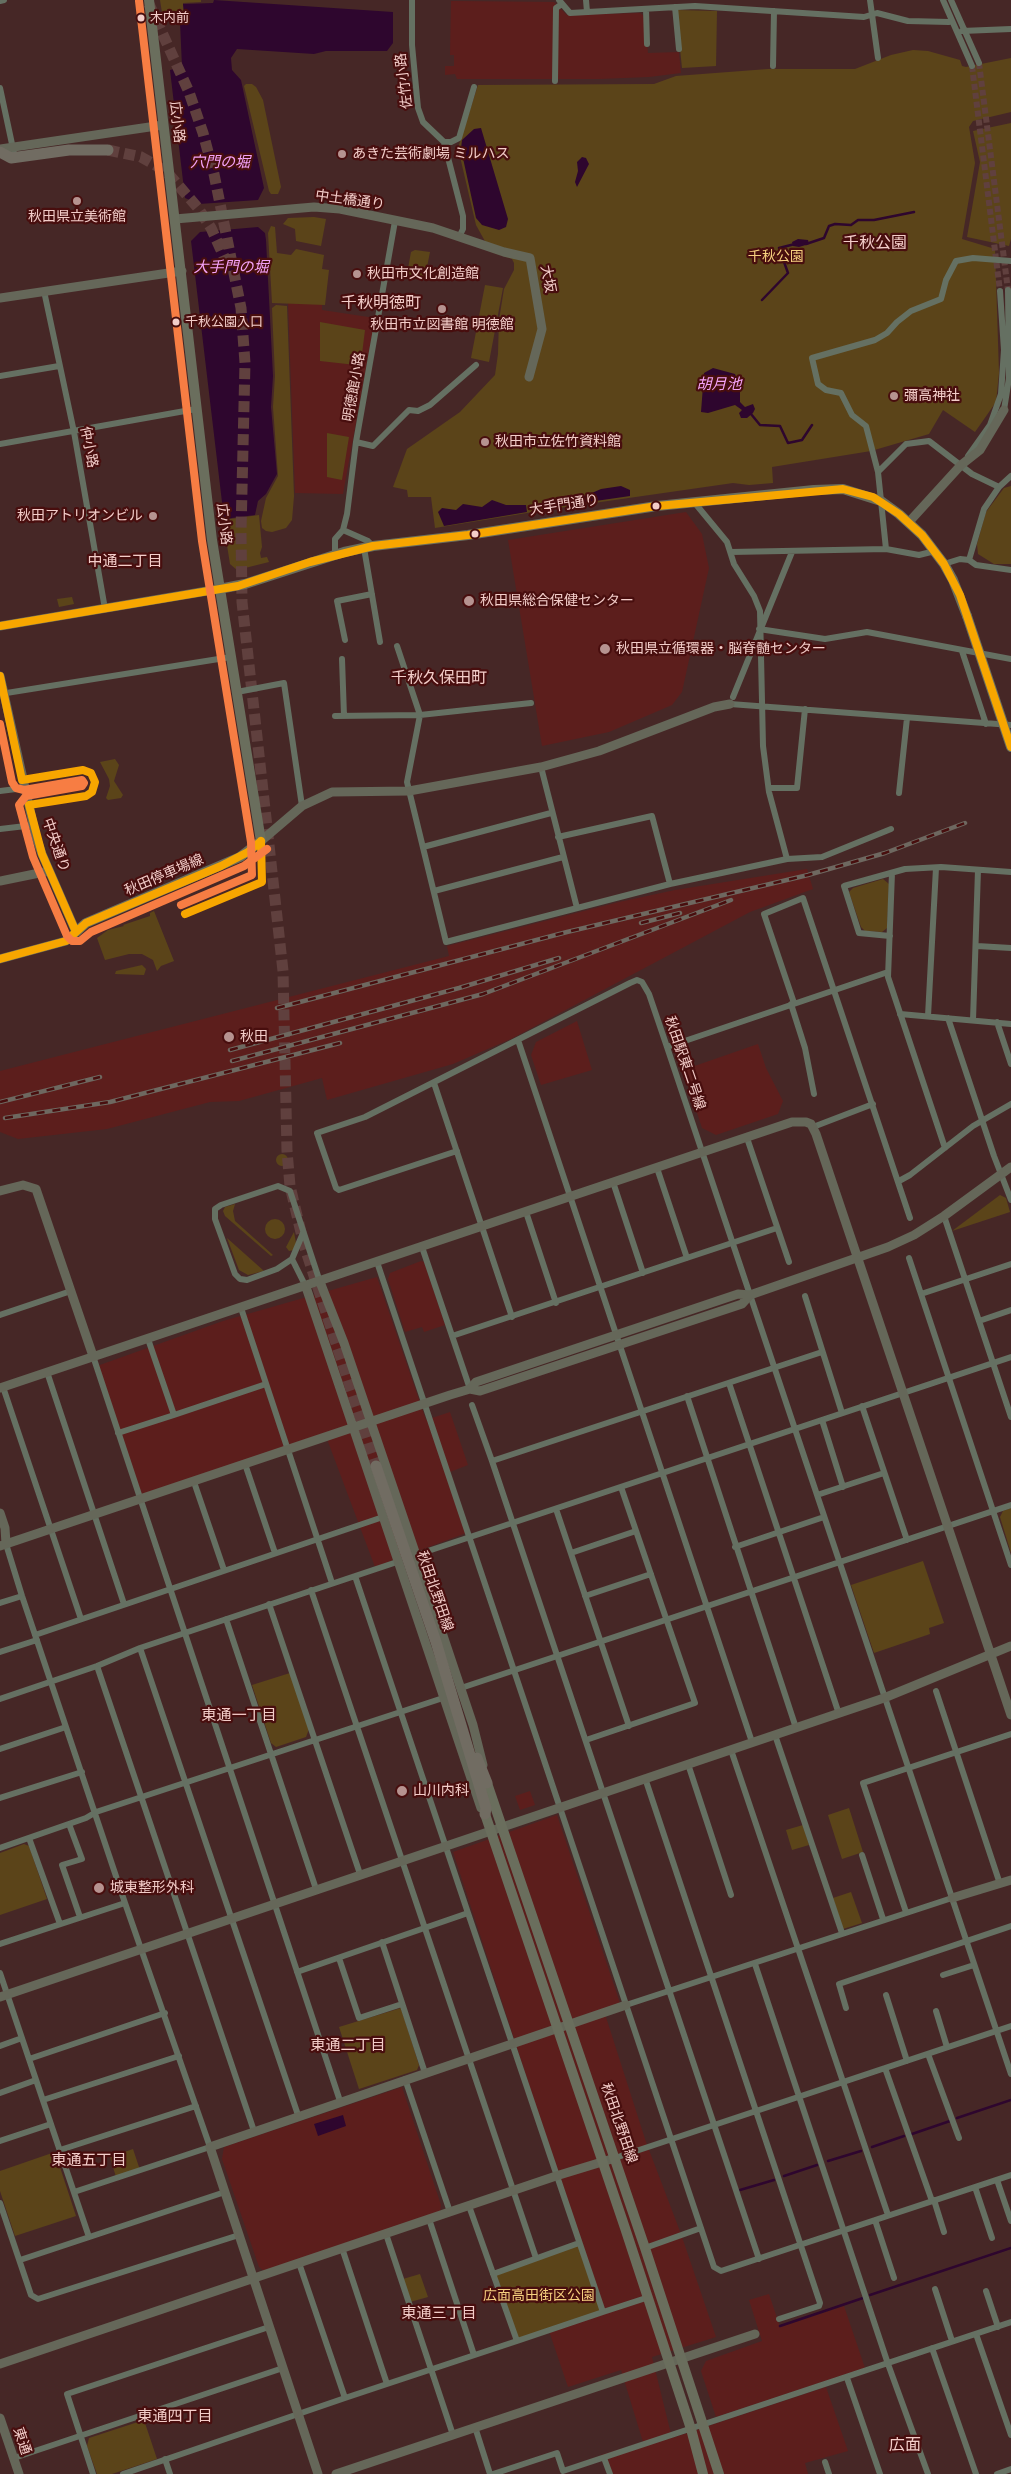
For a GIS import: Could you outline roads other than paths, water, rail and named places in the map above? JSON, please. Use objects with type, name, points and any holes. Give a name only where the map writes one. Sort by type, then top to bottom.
[{"type":"highway","points":[[0,152],[108,150]]},
{"type":"highway","name":"秋田北野田線","points":[[376,1466],[436,1642],[462,1727]]},
{"type":"highway","points":[[462,1727],[487,1783]]},
{"type":"highway","points":[[462,1727],[486,1808],[485,1814]]},
{"type":"main road","name":"広小路","points":[[148,0],[182,271],[196,409],[220,589],[261,841]]},
{"type":"main road","name":"大手門通り","points":[[220,589],[245,584],[335,554],[369,547],[694,502],[843,489],[881,501],[909,522],[944,564],[956,587],[967,616],[1011,747]]},
{"type":"main road","name":"秋田停車場線","points":[[76,932],[86,923],[240,857],[261,841]]},
{"type":"main road","name":"秋田北野田線","points":[[487,1783],[570,2023],[719,2474]]},
{"type":"main road","points":[[485,1814],[691,2429],[703,2474]]},
{"type":"street","name":"佐竹小路","points":[[412,0],[412,45],[418,108],[423,122],[444,142]]},
{"type":"street","points":[[586,0],[587,12]]},
{"type":"street","points":[[870,0],[878,58]]},
{"type":"street","points":[[943,0],[979,63]]},
{"type":"street","points":[[951,0],[972,66]]},
{"type":"street","points":[[556,81],[556,8],[560,2],[570,13],[675,7],[694,3],[864,17],[877,13],[908,21],[949,22]]},
{"type":"street","points":[[675,7],[679,49]]},
{"type":"street","points":[[646,9],[647,44]]},
{"type":"street","points":[[773,66],[774,11]]},
{"type":"street","points":[[962,31],[1011,29]]},
{"type":"street","points":[[459,237],[463,229],[463,216],[444,142],[451,142],[459,138],[474,87]]},
{"type":"street","points":[[0,88],[14,152]]},
{"type":"street","points":[[0,149],[14,152],[163,125]]},
{"type":"street","name":"中土橋通り","points":[[175,219],[314,206],[340,209],[433,228],[459,237]]},
{"type":"street","name":"明徳館小路","points":[[335,554],[335,539],[343,530],[356,442],[395,221]]},
{"type":"street","name":"大坂","points":[[459,237],[504,252],[530,258],[542,329],[529,377]]},
{"type":"street","points":[[886,549],[878,472],[866,426],[852,415],[841,393],[826,390],[818,384],[812,358],[875,340],[887,333],[911,311],[941,299],[956,261],[973,258],[1011,261]]},
{"type":"street","points":[[0,298],[182,271]]},
{"type":"street","points":[[961,465],[980,450],[1004,410],[1010,378],[1008,290]]},
{"type":"street","name":"仲小路","points":[[44,291],[74,432],[105,609]]},
{"type":"street","points":[[909,522],[961,465],[990,425],[1001,394],[1004,350],[1000,291]]},
{"type":"street","points":[[356,442],[373,446],[409,410],[418,411],[430,405],[476,365]]},
{"type":"street","points":[[0,376],[59,366]]},
{"type":"street","points":[[0,444],[196,409]]},
{"type":"street","points":[[878,472],[906,444],[929,441],[972,474],[999,487]]},
{"type":"street","points":[[969,560],[984,509],[999,487],[1011,476]]},
{"type":"street","points":[[694,502],[727,542],[734,564],[754,596],[760,611],[763,746],[769,788],[787,859]]},
{"type":"street","points":[[343,530],[368,541],[372,594],[380,642]]},
{"type":"street","points":[[731,552],[886,549],[919,555],[934,550]]},
{"type":"street","points":[[731,700],[792,552]]},
{"type":"street","points":[[944,564],[960,559],[969,560],[976,565],[1011,570]]},
{"type":"street","points":[[0,626],[220,589]]},
{"type":"street","points":[[345,640],[338,601],[372,594]]},
{"type":"street","points":[[760,629],[825,639],[867,632],[1011,659]]},
{"type":"street","points":[[397,646],[420,715],[408,775],[409,791],[446,942],[670,884],[787,859],[822,857],[891,829]]},
{"type":"street","points":[[962,651],[986,724]]},
{"type":"street","points":[[2,694],[231,657]]},
{"type":"street","points":[[342,659],[344,716]]},
{"type":"street","name":"中央通り","points":[[0,676],[2,694],[24,788],[42,854],[76,932]]},
{"type":"street","points":[[237,692],[284,683],[302,806]]},
{"type":"street","points":[[261,841],[302,806],[332,792],[409,791],[540,767],[600,751],[731,700],[762,706],[1011,725]]},
{"type":"street","points":[[335,716],[420,715],[531,703]]},
{"type":"street","points":[[769,788],[797,788],[805,709]]},
{"type":"street","points":[[899,793],[907,718]]},
{"type":"street","points":[[540,767],[577,908]]},
{"type":"street","points":[[0,791],[24,788]]},
{"type":"street","points":[[422,847],[551,813]]},
{"type":"street","points":[[558,838],[652,816],[670,884]]},
{"type":"street","points":[[0,829],[34,825]]},
{"type":"street","points":[[434,891],[564,857]]},
{"type":"street","points":[[928,1016],[936,868]]},
{"type":"street","points":[[890,936],[859,933],[844,886],[905,869],[936,868],[1011,872]]},
{"type":"street","points":[[973,1020],[977,946],[978,870]]},
{"type":"street","points":[[0,881],[49,871]]},
{"type":"street","points":[[892,873],[888,972],[900,1014],[945,1148]]},
{"type":"street","points":[[814,1094],[805,1048],[764,914],[803,898],[910,1218]]},
{"type":"street","points":[[0,959],[66,941],[76,932]]},
{"type":"street","points":[[977,946],[1011,948]]},
{"type":"street","points":[[667,1047],[888,972]]},
{"type":"street","name":"秋田駅東二号線","points":[[518,1040],[637,980],[642,982],[649,994],[1011,2074]]},
{"type":"street","points":[[900,1014],[1011,1024]]},
{"type":"street","points":[[948,1018],[982,1121],[1011,1200]]},
{"type":"street","points":[[997,1022],[1011,1064]]},
{"type":"street","points":[[457,1151],[339,1190],[336,1188],[317,1133],[365,1117],[518,1040],[752,1742]]},
{"type":"street","points":[[434,1083],[512,1317]]},
{"type":"street","points":[[813,1127],[873,1104]]},
{"type":"street","points":[[899,1181],[982,1121],[1011,1104]]},
{"type":"street","points":[[81,1619],[1,1388],[798,1121],[806,1122],[813,1127],[990,1654],[1009,1701],[1011,1716]]},
{"type":"street","points":[[747,1138],[789,1262]]},
{"type":"street","points":[[3,1545],[95,1516],[470,1389],[476,1382],[738,1294],[750,1295],[903,1241],[944,1216],[1011,1167]]},
{"type":"street","points":[[656,1168],[687,1258]]},
{"type":"street","points":[[613,1182],[643,1273]]},
{"type":"street","points":[[0,1191],[23,1185],[36,1189],[141,1499],[273,1904],[340,2101]]},
{"type":"street","points":[[303,1233],[292,1259],[277,1269],[247,1280],[240,1280],[235,1274],[214,1218],[215,1209],[221,1205],[278,1186],[290,1191],[320,1282],[344,1343],[461,1688],[487,1783]]},
{"type":"street","points":[[526,1212],[556,1303]]},
{"type":"street","points":[[944,1216],[1011,1417]]},
{"type":"street","points":[[452,1336],[777,1228]]},
{"type":"street","points":[[422,1247],[470,1389]]},
{"type":"street","points":[[909,1258],[1011,1565]]},
{"type":"street","points":[[292,1259],[306,1287],[481,1810],[485,1814]]},
{"type":"street","points":[[377,1262],[514,1670],[558,1808],[672,2138],[714,2267],[722,2271],[1011,2175]]},
{"type":"street","points":[[921,1294],[1011,1264]]},
{"type":"street","points":[[0,1315],[71,1291]]},
{"type":"street","points":[[470,1389],[480,1392],[620,1345],[742,1304],[750,1295]]},
{"type":"street","points":[[805,1296],[842,1413]]},
{"type":"street","points":[[241,1308],[332,1583]]},
{"type":"street","points":[[979,1321],[1011,1310]]},
{"type":"street","points":[[148,1339],[174,1415]]},
{"type":"street","points":[[492,1461],[822,1352]]},
{"type":"street","points":[[416,1555],[1011,1357]]},
{"type":"street","points":[[47,1372],[124,1604]]},
{"type":"street","points":[[729,1383],[792,1578],[839,1714]]},
{"type":"street","points":[[118,1433],[266,1384]]},
{"type":"street","points":[[687,1396],[796,1728]]},
{"type":"street","points":[[472,1406],[513,1522],[759,2258]]},
{"type":"street","points":[[862,1406],[907,1540]]},
{"type":"street","points":[[822,1420],[843,1487]]},
{"type":"street","points":[[245,1464],[275,1553]]},
{"type":"street","points":[[817,1495],[884,1473]]},
{"type":"street","points":[[194,1482],[224,1570]]},
{"type":"street","points":[[586,1740],[695,1703],[621,1487]]},
{"type":"street","points":[[461,1688],[1011,1505]]},
{"type":"street","points":[[556,1508],[629,1726]]},
{"type":"street","points":[[0,1513],[5,1528],[3,1545],[165,2013],[318,2474]]},
{"type":"street","points":[[0,1652],[81,1619],[383,1517]]},
{"type":"street","points":[[735,1547],[824,1517]]},
{"type":"street","points":[[571,1553],[636,1531]]},
{"type":"street","points":[[0,1699],[97,1666],[140,1648],[226,1618],[397,1562]]},
{"type":"street","points":[[585,1596],[651,1574]]},
{"type":"street","points":[[355,1576],[511,2044],[603,2312]]},
{"type":"street","points":[[311,1590],[404,1861],[536,2258]]},
{"type":"street","points":[[0,1603],[22,1596]]},
{"type":"street","points":[[270,1604],[360,1874]]},
{"type":"street","points":[[226,1618],[316,1889]]},
{"type":"street","points":[[3,1996],[360,1874],[404,1861],[445,1845],[839,1714],[884,1698],[1011,1646]]},
{"type":"street","points":[[140,1648],[298,2115]]},
{"type":"street","points":[[97,1666],[254,2130]]},
{"type":"street","points":[[936,1691],[1000,1884]]},
{"type":"street","points":[[0,1848],[69,1824],[96,1812],[443,1698]]},
{"type":"street","points":[[0,1749],[66,1727]]},
{"type":"street","points":[[906,1912],[863,1783],[1011,1734]]},
{"type":"street","points":[[775,1735],[842,1934]]},
{"type":"street","points":[[731,1750],[888,2215]]},
{"type":"street","points":[[688,1764],[732,1895]]},
{"type":"street","points":[[0,1798],[82,1772]]},
{"type":"street","points":[[645,1778],[802,2244],[820,2303],[819,2306],[779,2319]]},
{"type":"street","points":[[69,1824],[82,1859],[62,1865],[80,1917]]},
{"type":"street","points":[[29,1838],[60,1924]]},
{"type":"street","points":[[862,1855],[883,1919]]},
{"type":"street","points":[[74,2192],[570,2023],[755,1964],[883,1919],[1011,1880]]},
{"type":"street","points":[[0,1944],[125,1902]]},
{"type":"street","points":[[297,1972],[468,1913]]},
{"type":"street","points":[[846,2008],[839,1984],[1011,1926]]},
{"type":"street","points":[[382,1942],[425,2073]]},
{"type":"street","points":[[339,1958],[359,2018],[402,2004]]},
{"type":"street","points":[[755,1964],[888,2364],[928,2474]]},
{"type":"street","points":[[943,1975],[974,1965]]},
{"type":"street","points":[[0,1973],[3,1996],[22,2038],[89,2237]]},
{"type":"street","points":[[886,1995],[907,2061]]},
{"type":"street","points":[[936,2011],[947,2047]]},
{"type":"street","points":[[29,2058],[165,2013]]},
{"type":"street","points":[[0,2364],[514,2190],[756,2112],[1011,2026]]},
{"type":"street","points":[[0,2046],[22,2038]]},
{"type":"street","points":[[928,2054],[959,2138]]},
{"type":"street","points":[[43,2100],[179,2056]]},
{"type":"street","points":[[885,2068],[944,2232]]},
{"type":"street","points":[[0,2093],[36,2080]]},
{"type":"street","points":[[405,2080],[450,2212]]},
{"type":"street","points":[[60,2150],[196,2106]]},
{"type":"street","points":[[0,2141],[51,2124]]},
{"type":"street","points":[[997,2180],[1011,2221]]},
{"type":"street","points":[[975,2187],[992,2238]]},
{"type":"street","points":[[20,2260],[225,2192]]},
{"type":"street","points":[[0,2203],[2,2219],[20,2260],[31,2295],[38,2299],[239,2235]]},
{"type":"street","points":[[469,2206],[517,2341]]},
{"type":"street","points":[[429,2219],[474,2355]]},
{"type":"street","points":[[875,2220],[894,2278]]},
{"type":"street","points":[[645,2248],[701,2228]]},
{"type":"street","points":[[386,2234],[453,2435]]},
{"type":"street","points":[[493,2274],[579,2243]]},
{"type":"street","points":[[342,2248],[387,2384]]},
{"type":"street","points":[[299,2263],[345,2398]]},
{"type":"street","points":[[934,2289],[952,2341]]},
{"type":"street","points":[[986,2291],[998,2327]]},
{"type":"street","points":[[123,2474],[646,2298]]},
{"type":"street","points":[[475,2428],[492,2474],[557,2453],[564,2473],[1011,2322]]},
{"type":"street","points":[[93,2474],[67,2394],[269,2327]]},
{"type":"street","points":[[336,2474],[755,2334]]},
{"type":"street","points":[[976,2334],[1011,2435]]},
{"type":"street","points":[[932,2348],[976,2474]]},
{"type":"street","points":[[14,2458],[283,2368]]},
{"type":"street","points":[[847,2378],[880,2474]]},
{"type":"street","name":"東通","points":[[0,2418],[19,2474]]},
{"type":"street","points":[[604,2458],[610,2474]]},
{"type":"street","points":[[166,2459],[170,2474]]},
{"type":"street","points":[[825,2462],[829,2474]]},
{"type":"street","points":[[996,2474],[1011,2469]]},
{"type":"water","name":"穴門の堀","points":[[214,0],[393,12],[393,43],[387,51],[326,51],[314,54],[237,49],[231,58],[232,70],[241,80],[264,188],[258,200],[199,204],[185,198],[170,70],[182,67],[180,22],[185,20],[183,4],[213,3]]},
{"type":"water","points":[[481,128],[508,219],[506,227],[499,230],[482,225],[476,218],[461,149],[462,140],[474,129]]},
{"type":"water","points":[[582,157],[586,158],[589,164],[577,187],[575,182],[578,171],[577,162]]},
{"type":"water","name":"大手門の堀","points":[[258,227],[265,233],[266,240],[273,376],[271,407],[277,474],[266,494],[258,501],[255,515],[224,519],[191,241],[200,232]]},
{"type":"water","points":[[798,239],[808,240],[809,244],[799,247],[793,246],[792,242]]},
{"type":"water","name":"胡月池","points":[[713,368],[735,374],[740,388],[740,402],[745,407],[753,404],[755,409],[747,418],[741,418],[739,413],[742,410],[735,405],[708,413],[701,412],[704,373]]},
{"type":"water","points":[[621,486],[630,490],[630,496],[547,508],[544,506],[545,501],[585,496],[601,489]]},
{"type":"water","points":[[492,500],[506,505],[526,505],[527,512],[444,526],[438,512],[442,508],[456,510],[463,504],[482,507]]},
{"type":"water","points":[[343,2115],[346,2126],[318,2136],[314,2124]]},
{"type":"waterway","points":[[806,244],[824,238],[829,226],[835,224],[851,225],[858,220],[874,220],[914,212]]},
{"type":"waterway","points":[[762,300],[788,273],[779,248],[795,244]]},
{"type":"waterway","points":[[751,414],[760,425],[780,426],[788,443],[802,440],[812,425]]},
{"type":"waterway","points":[[957,2118],[1011,2100]]},
{"type":"waterway","points":[[912,2134],[950,2121]]},
{"type":"waterway","points":[[872,2147],[904,2136]]},
{"type":"waterway","points":[[828,2161],[861,2151]]},
{"type":"waterway","points":[[784,2176],[817,2165]]},
{"type":"waterway","points":[[740,2190],[774,2180]]},
{"type":"waterway","points":[[870,2295],[1011,2248]]},
{"type":"waterway","points":[[780,2326],[863,2298]]},
{"type":"tunnel","points":[[149,4],[189,92],[203,133],[214,174],[241,308],[245,363],[241,532],[242,602],[283,971],[287,1151],[290,1186],[304,1245],[376,1466]]},
{"type":"tunnel","points":[[979,63],[1008,290]]},
{"type":"tunnel","points":[[972,66],[1000,291]]},
{"type":"tunnel","points":[[108,150],[141,157],[166,171],[198,208],[211,228],[226,261]]},
{"type":"railway","points":[[277,1008],[567,932],[808,875],[885,853],[965,823]]},
{"type":"railway","points":[[232,1061],[483,994],[731,900]]},
{"type":"railway","points":[[641,923],[680,913]]},
{"type":"railway","points":[[230,1050],[459,988],[559,958]]},
{"type":"railway","points":[[5,1118],[110,1102],[340,1043]]},
{"type":"railway","points":[[0,1102],[100,1077]]},
{"type":"place","name":"木内前","points":[[141,18]]},
{"type":"place","name":"あきた芸術劇場 ミルハス","points":[[342,154]]},
{"type":"place","name":"秋田県立美術館","points":[[77,201]]},
{"type":"place","name":"秋田市文化創造館","points":[[357,274]]},
{"type":"place","name":"秋田市立図書館 明徳館","points":[[442,309]]},
{"type":"place","name":"千秋公園入口","points":[[176,322]]},
{"type":"place","name":"彌高神社","points":[[894,396]]},
{"type":"place","name":"秋田市立佐竹資料館","points":[[485,442]]},
{"type":"place","name":"秋田アトリオンビル","points":[[153,516]]},
{"type":"place","name":"秋田県総合保健センター","points":[[469,601]]},
{"type":"place","name":"秋田県立循環器・脳脊髄センター","points":[[605,649]]},
{"type":"place","name":"秋田","points":[[229,1037]]},
{"type":"place","name":"山川内科","points":[[402,1791]]},
{"type":"place","name":"城東整形外科","points":[[99,1888]]},
{"type":"district","name":"千秋公園","points":[[875,243]]},
{"type":"district","name":"千秋明徳町","points":[[381,303]]},
{"type":"district","name":"中通二丁目","points":[[125,561]]},
{"type":"district","name":"千秋久保田町","points":[[439,678]]},
{"type":"district","name":"東通一丁目","points":[[239,1715]]},
{"type":"district","name":"東通二丁目","points":[[348,2045]]},
{"type":"district","name":"東通五丁目","points":[[89,2160]]},
{"type":"district","name":"東通三丁目","points":[[439,2313]]},
{"type":"district","name":"東通四丁目","points":[[175,2416]]},
{"type":"district","name":"広面","points":[[905,2445]]},
{"type":"park label","name":"広面高田街区公園","points":[[539,2296]]}]
